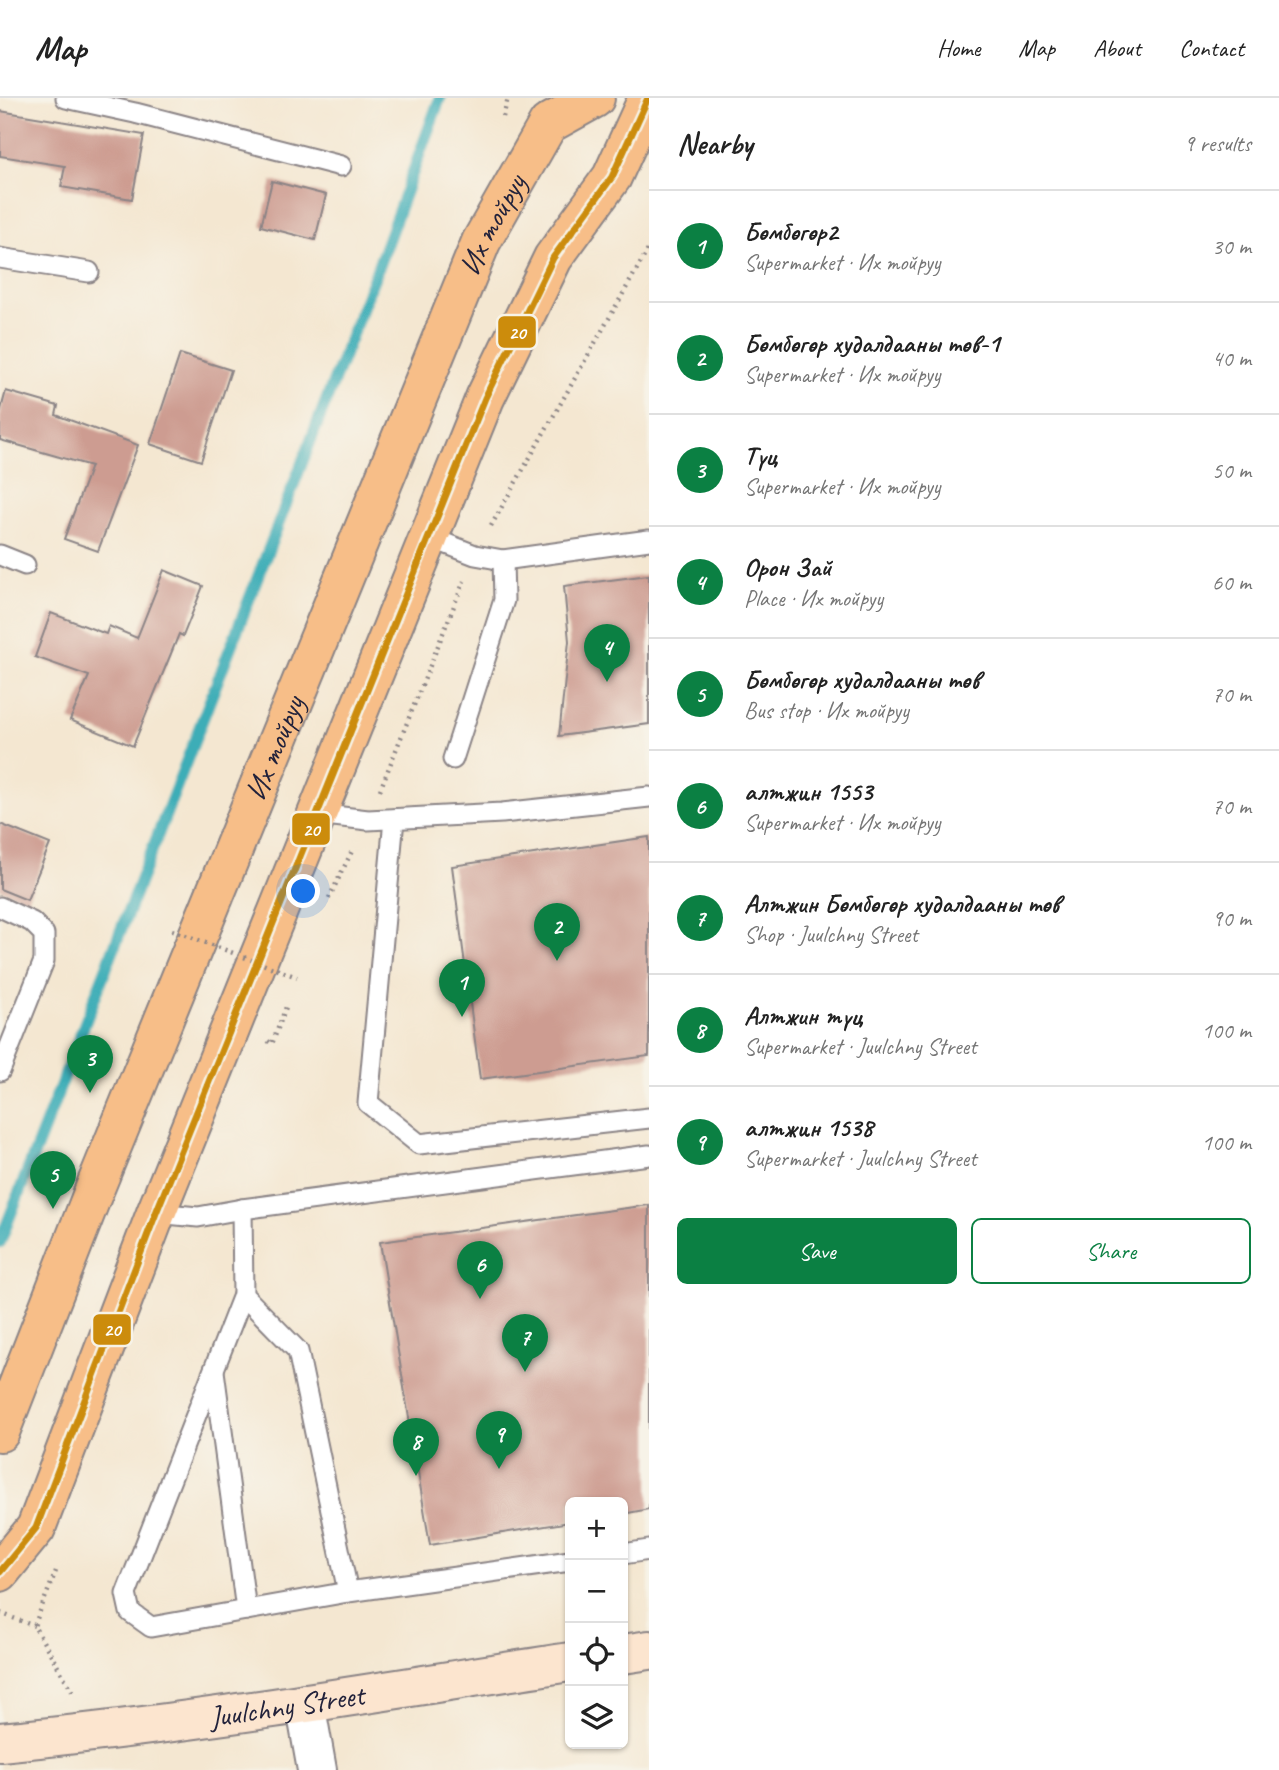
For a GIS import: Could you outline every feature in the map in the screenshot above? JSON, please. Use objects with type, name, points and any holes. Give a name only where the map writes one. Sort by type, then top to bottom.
[{"type":"main road","name":"Их тойруу","points":[[0,1432],[93,1193],[481,242],[552,111],[595,98]]},
{"type":"main road","points":[[0,1572],[36,1528],[156,1213],[485,398],[553,258],[612,177],[648,98]]},
{"type":"main road","points":[[628,1653],[649,1650]]},
{"type":"main road","name":"Juulchny Street","points":[[0,1742],[85,1734],[565,1663]]},
{"type":"street","points":[[305,1703],[317,1770]]},
{"type":"lane","points":[[66,98],[341,166]]},
{"type":"lane","points":[[0,258],[89,272]]},
{"type":"lane","points":[[429,537],[475,555],[503,560],[649,540]]},
{"type":"lane","points":[[0,555],[25,565]]},
{"type":"lane","points":[[453,759],[504,600],[503,560]]},
{"type":"lane","points":[[317,814],[368,820],[394,819],[502,813],[649,797]]},
{"type":"lane","points":[[394,819],[368,1103],[419,1144],[649,1118]]},
{"type":"lane","points":[[0,907],[32,922],[44,934],[44,961],[0,1071]]},
{"type":"lane","points":[[156,1213],[198,1217],[649,1155]]},
{"type":"lane","points":[[242,1209],[243,1295],[126,1594],[130,1612],[151,1626],[348,1592],[565,1562]]},
{"type":"lane","points":[[243,1295],[298,1351],[348,1592]]},
{"type":"lane","points":[[214,1370],[246,1610]]},
{"type":"lane","points":[[628,1553],[649,1550]]},
{"type":"path","points":[[325,907],[368,820],[475,555],[649,248]]},
{"type":"path","points":[[172,930],[297,977]]},
{"type":"path","points":[[289,981],[295,968]]},
{"type":"path","points":[[266,1040],[280,1004]]},
{"type":"path","points":[[34,1626],[60,1562]]},
{"type":"path","points":[[0,1613],[34,1626],[81,1705]]},
{"type":"building","points":[[0,111],[144,135],[132,199],[61,187],[65,166],[0,156]]},
{"type":"building","points":[[272,181],[326,195],[315,240],[261,226]]},
{"type":"building","points":[[180,354],[231,370],[201,461],[150,444]]},
{"type":"building","points":[[6,391],[58,406],[56,415],[138,445],[98,551],[64,539],[91,466],[0,440],[0,413]]},
{"type":"building","points":[[164,570],[203,586],[183,636],[179,634],[133,746],[70,720],[89,676],[35,657],[51,613],[106,634],[109,626],[137,638]]},
{"type":"building","points":[[649,575],[649,724],[559,736],[569,641],[564,586]]},
{"type":"building","points":[[0,824],[50,844],[27,900],[0,889]]},
{"type":"building","points":[[649,837],[649,1056],[480,1079],[452,866]]},
{"type":"building","points":[[649,1205],[649,1509],[628,1513],[628,1497],[565,1497],[565,1523],[430,1545],[380,1242]]},
{"type":"waterway","points":[[0,1242],[378,267],[440,98]]},
{"type":"transit line","name":"20","points":[[0,1572],[36,1528],[156,1213],[485,398],[553,258],[612,177],[648,98]]},
{"type":"place","name":"Орон Зай","points":[[607,682]]},
{"type":"place","name":"Бөмбөгөр худалдааны төв-1","points":[[557,961]]},
{"type":"place","name":"Бөмбөгөр2","points":[[462,1017]]},
{"type":"place","name":"Түц","points":[[90,1093]]},
{"type":"place","name":"Бөмбөгөр худалдааны төв","points":[[53,1209]]},
{"type":"place","name":"алтжин 1553","points":[[480,1299]]},
{"type":"place","name":"Алтжин Бөмбөгөр худалдааны төв","points":[[525,1372]]},
{"type":"place","name":"алтжин 1538","points":[[499,1469]]},
{"type":"place","name":"Алтжин түц","points":[[416,1476]]}]
